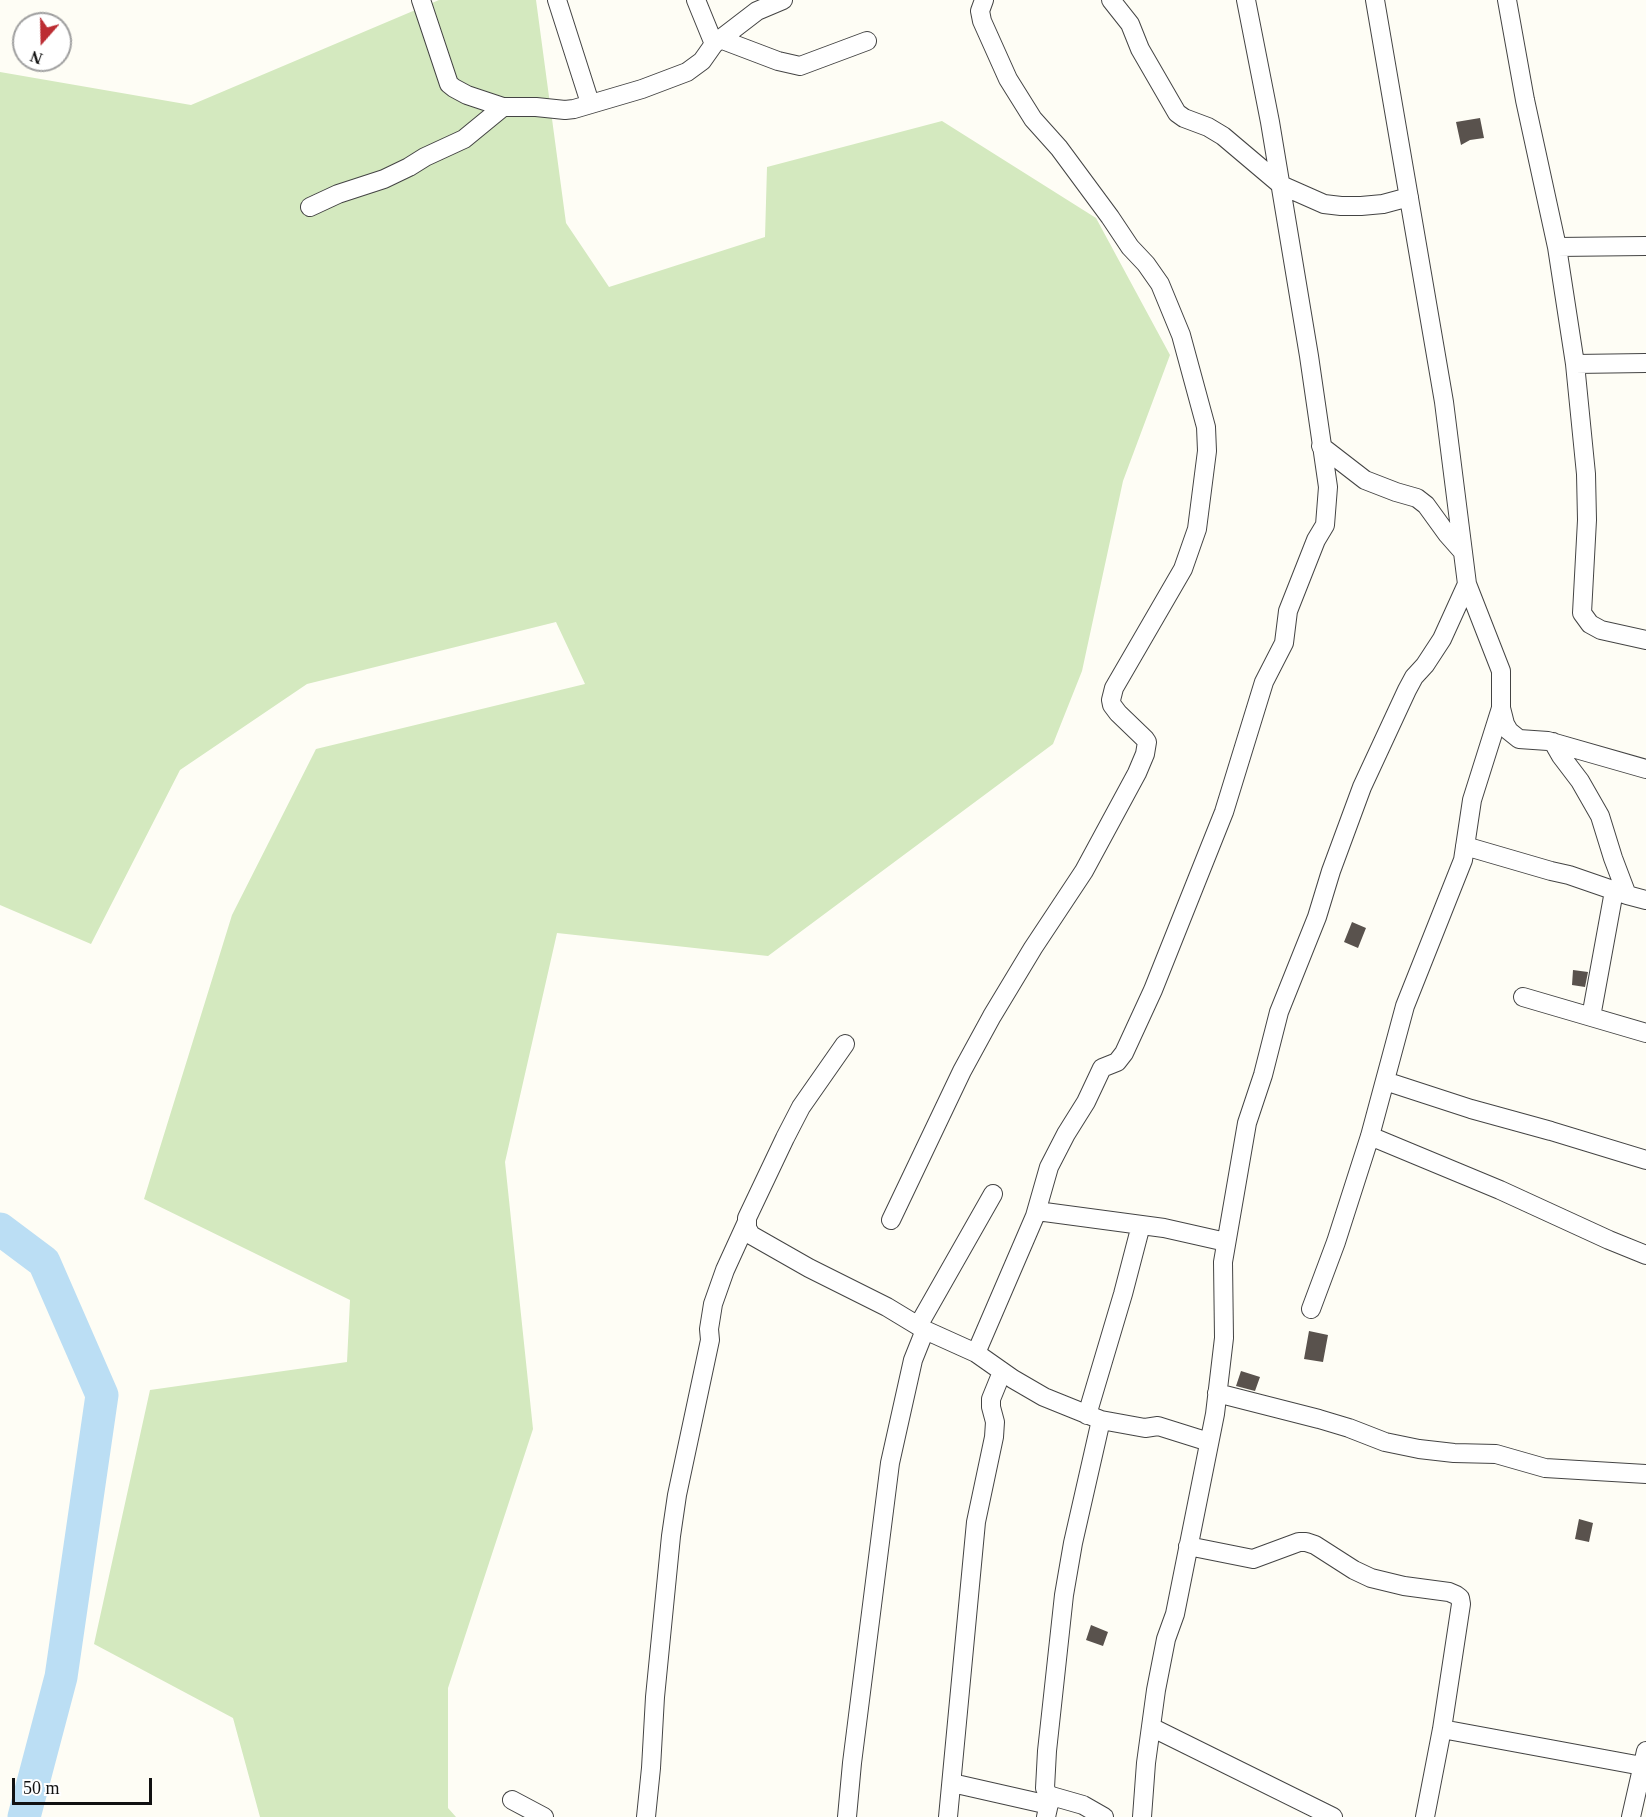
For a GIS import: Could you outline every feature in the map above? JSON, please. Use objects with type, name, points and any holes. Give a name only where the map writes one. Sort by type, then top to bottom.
[{"type":"street","points":[[421,0],[449,84],[467,95],[503,106],[565,110],[574,110],[590,103],[642,89],[697,67],[717,41],[756,11],[783,0]]},
{"type":"street","points":[[556,0],[590,103]]},
{"type":"street","points":[[696,0],[717,41],[777,61],[800,66],[867,41]]},
{"type":"street","points":[[891,1220],[962,1071],[987,1025],[1033,948],[1084,871],[1145,754],[1147,742],[1118,713],[1111,700],[1114,688],[1183,569],[1197,529],[1207,451],[1206,427],[1181,334],[1160,284],[1130,247],[1059,148],[1033,119],[1008,79],[982,21],[980,11],[984,0]]},
{"type":"street","points":[[1111,0],[1130,24],[1140,49],[1177,113],[1223,136],[1281,185],[1324,204],[1341,206],[1383,204],[1409,197]]},
{"type":"street","points":[[976,1353],[1037,1211],[1049,1167],[1086,1102],[1102,1068],[1120,1059],[1153,990],[1224,812],[1264,682],[1284,643],[1288,611],[1316,540],[1325,525],[1328,487],[1309,356],[1281,185],[1246,0]]},
{"type":"street","points":[[1375,0],[1444,402],[1467,584],[1501,671],[1501,708],[1505,724],[1514,736],[1526,740],[1553,742],[1646,769]]},
{"type":"street","points":[[1507,0],[1525,100],[1557,247],[1575,364],[1586,474],[1587,520],[1582,614],[1590,624],[1601,630],[1646,640]]},
{"type":"street","points":[[310,207],[338,194],[384,179],[425,157],[464,140],[503,106]]},
{"type":"street","points":[[1557,247],[1646,246]]},
{"type":"street","points":[[1575,364],[1646,363]]},
{"type":"street","points":[[1321,446],[1365,480],[1417,498],[1426,505],[1462,551]]},
{"type":"street","points":[[1142,1817],[1146,1763],[1166,1639],[1175,1614],[1217,1393],[1224,1338],[1223,1262],[1247,1123],[1263,1074],[1279,1012],[1317,917],[1331,871],[1362,787],[1407,690],[1442,639],[1467,584]]},
{"type":"street","points":[[1311,1309],[1336,1242],[1370,1136],[1405,1006],[1463,860],[1472,800],[1501,708]]},
{"type":"street","points":[[1553,742],[1580,781],[1600,816],[1621,893],[1591,1017]]},
{"type":"street","points":[[1465,846],[1551,872],[1569,875],[1646,900]]},
{"type":"street","points":[[1523,997],[1646,1033]]},
{"type":"street","points":[[646,1817],[670,1536],[710,1340],[709,1329],[713,1304],[752,1208],[801,1107],[845,1044]]},
{"type":"street","points":[[1385,1081],[1471,1109],[1646,1160]]},
{"type":"street","points":[[1370,1136],[1500,1190],[1646,1255]]},
{"type":"street","points":[[847,1817],[890,1463],[913,1360],[921,1328],[993,1194]]},
{"type":"street","points":[[1037,1211],[1164,1228],[1226,1242]]},
{"type":"street","points":[[746,1224],[751,1235],[809,1268],[887,1307],[921,1328],[976,1353],[1002,1372],[1044,1396],[1094,1418],[1145,1428],[1158,1426],[1209,1442]]},
{"type":"street","points":[[1048,1805],[1045,1788],[1047,1751],[1064,1595],[1094,1418],[1141,1226]]},
{"type":"street","points":[[948,1817],[976,1522],[994,1437],[995,1422],[991,1399],[1002,1372]]},
{"type":"street","points":[[1217,1393],[1272,1406],[1349,1428],[1385,1442],[1408,1447],[1454,1453],[1496,1454],[1545,1468],[1646,1474]]},
{"type":"street","points":[[1188,1546],[1253,1559],[1299,1542],[1306,1542],[1371,1578],[1404,1586],[1449,1592],[1460,1598],[1461,1604],[1442,1729],[1425,1817]]},
{"type":"street","points":[[1151,1727],[1333,1817]]},
{"type":"street","points":[[1442,1729],[1644,1758],[1637,1806]]},
{"type":"street","points":[[952,1783],[1048,1805],[1083,1805],[1104,1817]]},
{"type":"street","points":[[512,1800],[544,1817]]},
{"type":"green space","points":[[439,0],[536,0],[566,223],[609,287],[765,237],[767,167],[942,121],[1096,218],[1170,355],[1123,481],[1082,671],[1053,744],[768,956],[557,933],[505,1162],[533,1429],[448,1688],[448,1808],[456,1817],[260,1817],[233,1718],[94,1644],[150,1390],[347,1362],[350,1300],[144,1199],[232,915],[316,749],[585,684],[556,622],[307,684],[180,770],[91,944],[0,905],[0,72],[191,105]]},
{"type":"building","points":[[1480,118],[1484,138],[1470,140],[1461,145],[1456,122]]},
{"type":"building","points":[[1352,922],[1366,928],[1358,948],[1344,942]]},
{"type":"building","points":[[1573,970],[1588,972],[1585,987],[1572,985]]},
{"type":"building","points":[[1309,1331],[1328,1335],[1323,1362],[1304,1359]]},
{"type":"building","points":[[1241,1371],[1260,1377],[1255,1391],[1236,1386]]},
{"type":"building","points":[[1579,1519],[1593,1523],[1589,1542],[1575,1539]]},
{"type":"building","points":[[1091,1625],[1108,1632],[1103,1646],[1086,1640]]},
{"type":"waterway","points":[[0,1229],[44,1262],[102,1395],[61,1677],[24,1817]]}]
